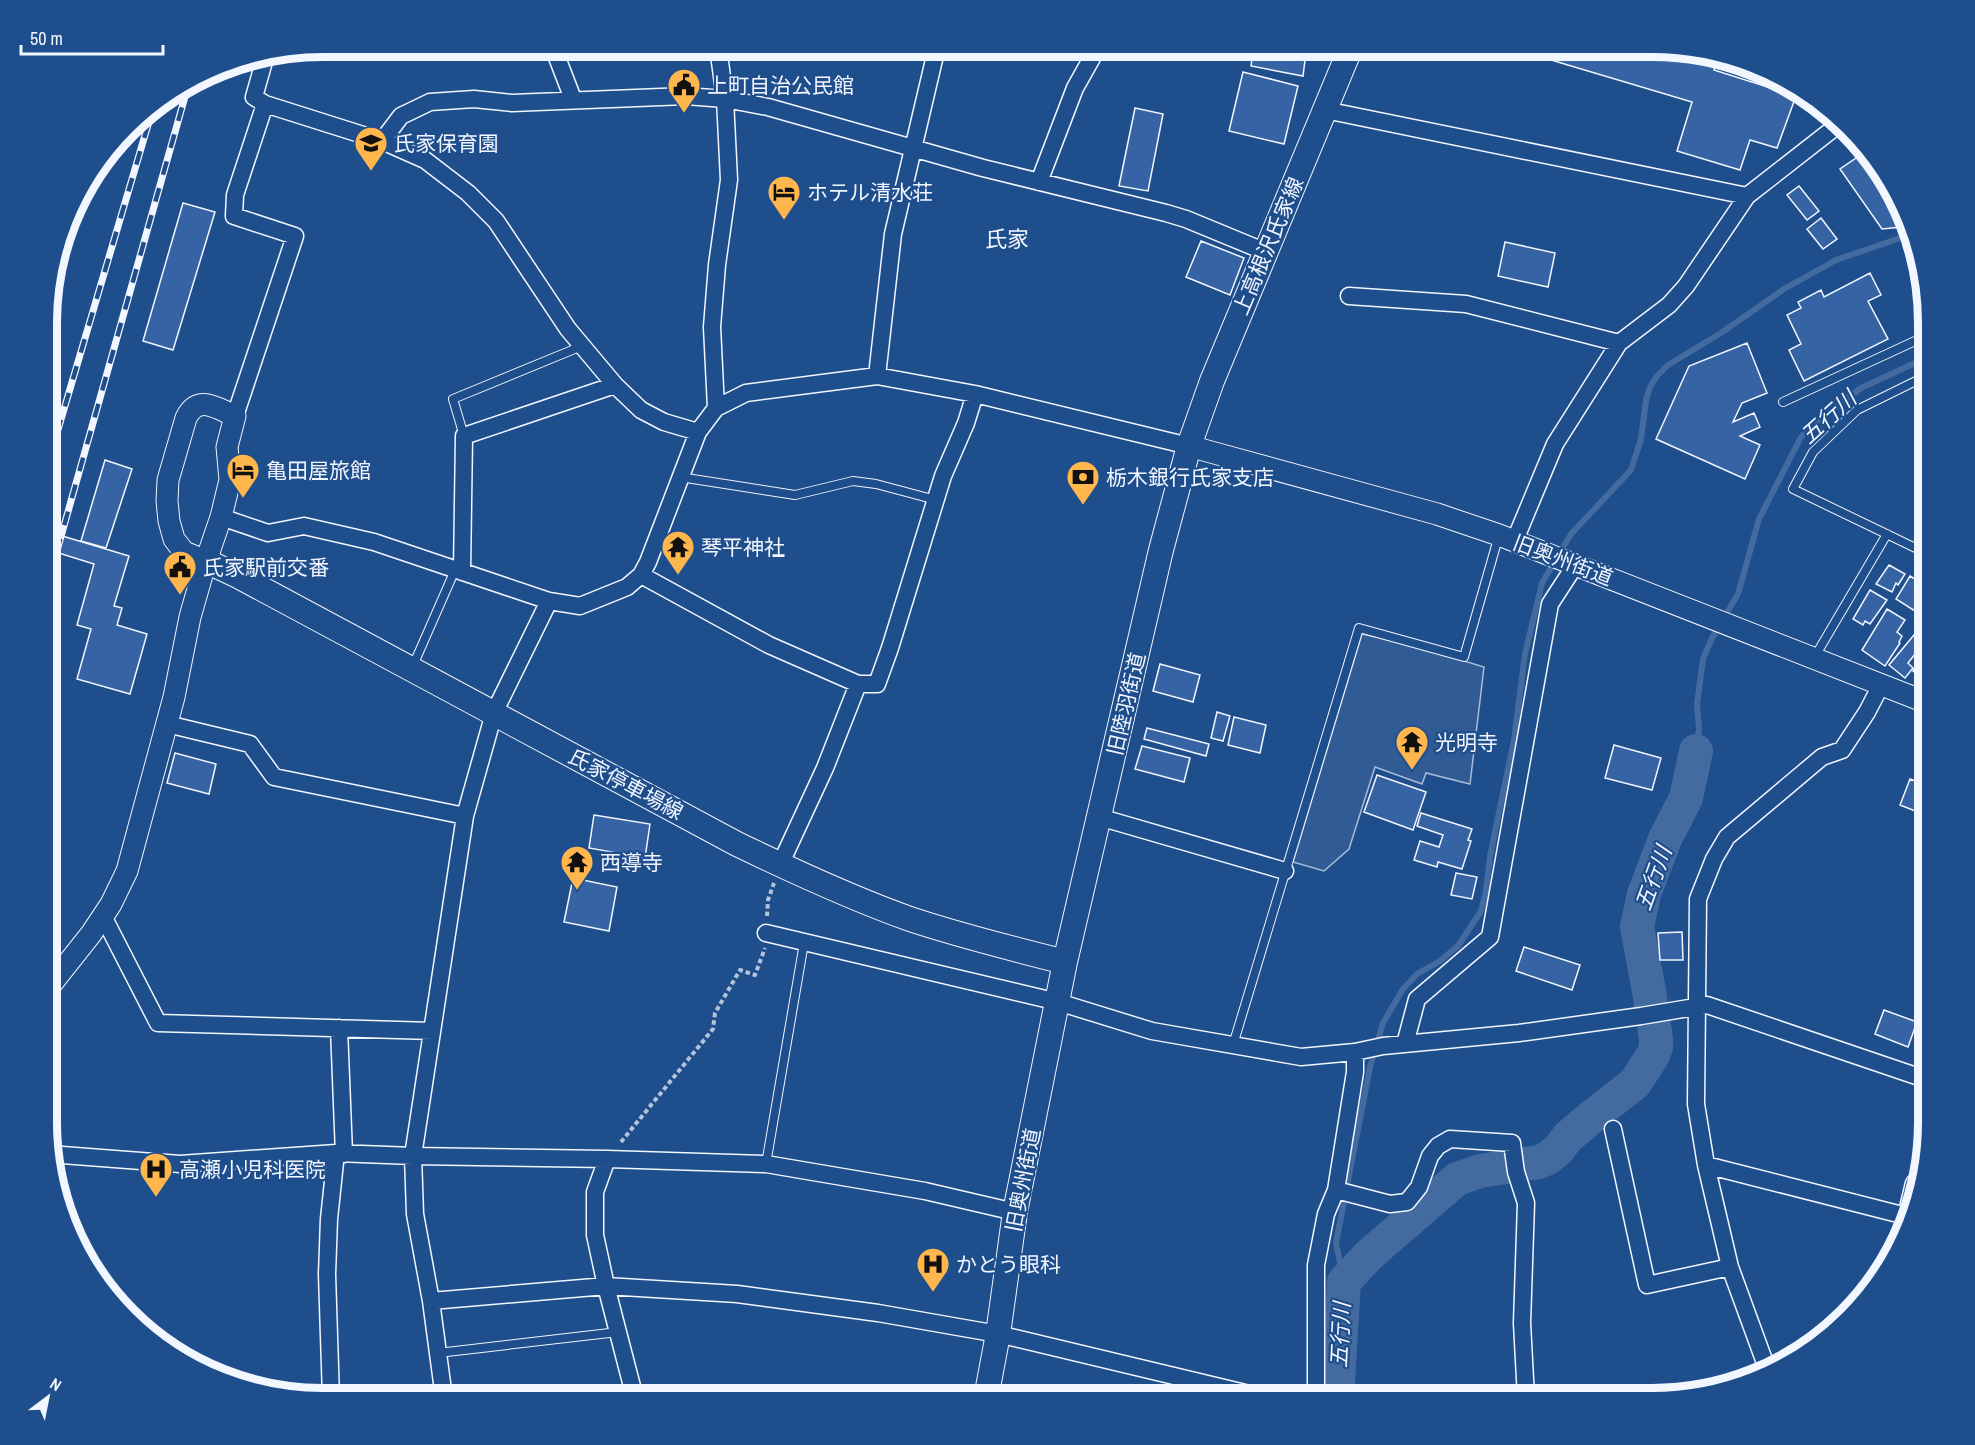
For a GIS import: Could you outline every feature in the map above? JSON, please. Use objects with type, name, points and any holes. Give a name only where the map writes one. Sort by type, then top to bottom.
[{"type":"main road","name":"上高根沢氏家線","points":[[1189,446],[1212,381],[1347,57]]},
{"type":"main road","name":"旧陸羽街道","points":[[1065,962],[1161,550],[1189,446]]},
{"type":"main road","name":"氏家停車場線","points":[[206,561],[780,865],[908,918],[974,939],[1065,962]]},
{"type":"main road","name":"旧奥州街道","points":[[988,1388],[1015,1212],[1065,962]]},
{"type":"street","points":[[557,57],[573,99]]},
{"type":"street","points":[[716,408],[712,327],[717,265],[729,180],[725,99],[719,57]]},
{"type":"street","points":[[877,376],[893,234],[935,57]]},
{"type":"street","points":[[1039,182],[1074,88],[1092,57]]},
{"type":"street","points":[[263,64],[254,97],[265,104],[382,141],[425,160],[468,192],[496,221],[568,329],[615,385],[640,410],[664,422],[698,432]]},
{"type":"street","points":[[382,141],[401,116],[430,102],[474,99],[512,103],[686,96],[725,99],[768,107],[1039,182],[1176,216],[1266,252]]},
{"type":"street","points":[[57,976],[111,904],[127,871],[174,697],[190,617],[230,480],[228,447],[235,416],[295,236],[234,216],[235,195],[265,104]]},
{"type":"street","points":[[1325,110],[1747,196]]},
{"type":"street","points":[[1507,538],[1555,444],[1619,343],[1669,305],[1686,286],[1747,196],[1833,129]]},
{"type":"street","points":[[1349,296],[1466,304],[1619,343]]},
{"type":"street","points":[[221,517],[268,533],[304,526],[374,542],[549,601],[580,606],[627,587],[641,575],[698,432],[716,408],[746,393],[877,376],[975,394],[1189,446]]},
{"type":"street","points":[[458,571],[464,436],[615,385]]},
{"type":"street","points":[[641,575],[769,645],[858,684],[877,684],[943,476],[966,423],[975,394]]},
{"type":"street","points":[[206,561],[184,552],[174,540],[166,501],[168,480],[190,410],[203,404],[235,416]]},
{"type":"street","name":"旧奥州街道","points":[[1189,446],[1437,514],[1507,538],[1881,685],[1918,697]]},
{"type":"street","points":[[1405,1044],[1417,999],[1490,937],[1550,604],[1576,564]]},
{"type":"street","points":[[443,1388],[431,1301],[415,1214],[413,1156],[465,816],[494,713],[549,601]]},
{"type":"street","points":[[780,865],[825,768],[858,684]]},
{"type":"street","points":[[1765,1363],[1730,1267],[1706,1165],[1696,1104],[1698,899],[1714,859],[1727,837],[1822,757],[1842,750],[1867,712],[1881,685]]},
{"type":"street","points":[[167,724],[250,744],[274,777],[465,816]]},
{"type":"street","points":[[1100,817],[1285,871]]},
{"type":"street","points":[[103,916],[158,1023],[432,1031]]},
{"type":"street","points":[[766,933],[1058,1002],[1152,1031],[1301,1058],[1405,1044],[1519,1033],[1707,1005],[1918,1077]]},
{"type":"street","points":[[331,1388],[327,1274],[329,1219],[340,1154],[339,1028]]},
{"type":"street","points":[[1316,1388],[1316,1265],[1326,1214],[1345,1192],[1355,1072],[1368,1049]]},
{"type":"street","points":[[1613,1129],[1647,1285],[1730,1267]]},
{"type":"street","points":[[1345,1192],[1390,1204],[1407,1202],[1419,1187],[1430,1156],[1438,1146],[1450,1139],[1512,1143],[1516,1172],[1526,1203],[1522,1323],[1525,1388]]},
{"type":"street","points":[[59,1155],[180,1164],[340,1154],[766,1164],[925,1191],[1015,1212]]},
{"type":"street","points":[[607,1159],[595,1192],[595,1235],[632,1388]]},
{"type":"street","points":[[1706,1165],[1901,1215]]},
{"type":"street","points":[[431,1301],[606,1286],[737,1294],[878,1313],[998,1334],[1224,1388]]},
{"type":"lane","points":[[1783,402],[1918,340]]},
{"type":"lane","points":[[464,436],[453,399],[582,346]]},
{"type":"lane","points":[[1918,380],[1857,410],[1812,452],[1793,489],[1918,549]]},
{"type":"lane","points":[[680,477],[795,495],[853,481],[876,484],[936,500]]},
{"type":"lane","points":[[1814,658],[1887,534]]},
{"type":"lane","points":[[1233,1045],[1359,628],[1464,657],[1507,538]]},
{"type":"lane","points":[[411,669],[458,571]]},
{"type":"lane","points":[[766,1164],[804,943]]},
{"type":"lane","points":[[438,1353],[618,1332]]},
{"type":"path","points":[[607,1159],[713,1029],[715,1013],[740,970],[755,975],[764,952],[768,900],[780,865]]},
{"type":"shaded area","points":[[1362,634],[1415,646],[1484,667],[1470,784],[1426,773],[1422,784],[1375,767],[1349,849],[1324,871],[1293,862]]},
{"type":"building","points":[[1252,57],[1288,57],[1305,60],[1303,76],[1251,66]]},
{"type":"building","points":[[1552,57],[1687,59],[1715,65],[1714,70],[1783,92],[1795,99],[1777,148],[1750,140],[1740,170],[1677,151],[1692,102],[1551,60]]},
{"type":"building","points":[[1243,72],[1298,86],[1284,144],[1229,131]]},
{"type":"building","points":[[1135,108],[1163,114],[1148,191],[1119,186]]},
{"type":"building","points":[[1859,156],[1891,205],[1900,227],[1882,229],[1840,169]]},
{"type":"building","points":[[1799,186],[1819,211],[1807,220],[1787,195]]},
{"type":"building","points":[[183,203],[215,212],[173,350],[143,341]]},
{"type":"building","points":[[1821,218],[1837,239],[1823,249],[1807,229]]},
{"type":"building","points":[[1201,241],[1244,258],[1230,295],[1186,277]]},
{"type":"building","points":[[1505,242],[1555,253],[1548,287],[1498,276]]},
{"type":"building","points":[[1870,273],[1881,295],[1868,301],[1888,339],[1804,381],[1789,350],[1801,344],[1787,315],[1801,308],[1798,302],[1821,290],[1824,297]]},
{"type":"building","points":[[1747,343],[1767,393],[1742,403],[1733,422],[1754,413],[1760,427],[1740,436],[1760,445],[1745,479],[1656,439],[1689,366]]},
{"type":"building","points":[[105,460],[132,469],[106,548],[81,541]]},
{"type":"building","points":[[57,534],[129,556],[114,606],[122,608],[117,625],[147,634],[130,694],[77,679],[91,629],[77,625],[94,564],[57,552]]},
{"type":"building","points":[[1889,565],[1905,574],[1898,585],[1896,583],[1892,592],[1876,584]]},
{"type":"building","points":[[1910,576],[1918,581],[1918,613],[1896,599]]},
{"type":"building","points":[[1870,590],[1887,600],[1870,624],[1865,621],[1863,625],[1853,619]]},
{"type":"building","points":[[1887,609],[1905,620],[1897,632],[1902,636],[1900,643],[1885,666],[1862,650]]},
{"type":"building","points":[[1918,630],[1918,650],[1908,663],[1913,668],[1905,678],[1889,665]]},
{"type":"building","points":[[1918,663],[1918,675],[1913,671]]},
{"type":"building","points":[[1160,664],[1200,675],[1193,702],[1153,691]]},
{"type":"building","points":[[1217,712],[1230,716],[1223,741],[1211,738]]},
{"type":"building","points":[[1234,717],[1266,725],[1260,753],[1228,745]]},
{"type":"building","points":[[1147,728],[1209,744],[1206,756],[1144,739]]},
{"type":"building","points":[[1614,745],[1661,758],[1652,790],[1605,778]]},
{"type":"building","points":[[1142,746],[1190,758],[1184,782],[1135,769]]},
{"type":"building","points":[[175,753],[216,764],[209,794],[167,783]]},
{"type":"building","points":[[1377,775],[1426,792],[1413,830],[1364,812]]},
{"type":"building","points":[[1910,779],[1918,782],[1918,812],[1900,805]]},
{"type":"building","points":[[1421,813],[1472,829],[1468,840],[1471,841],[1462,869],[1438,862],[1437,867],[1414,860],[1420,841],[1439,847],[1443,835],[1417,826]]},
{"type":"building","points":[[594,815],[650,824],[645,858],[589,848]]},
{"type":"building","points":[[1456,873],[1477,877],[1472,899],[1451,895]]},
{"type":"building","points":[[573,878],[617,887],[609,931],[564,922]]},
{"type":"building","points":[[1682,932],[1683,960],[1660,960],[1658,933]]},
{"type":"building","points":[[1524,947],[1580,965],[1572,990],[1516,971]]},
{"type":"building","points":[[1884,1010],[1917,1022],[1908,1047],[1875,1034]]},
{"type":"waterway","points":[[1344,1282],[1336,1243],[1370,1067],[1383,1023],[1403,989],[1417,974],[1440,961],[1458,946],[1481,911],[1514,740],[1525,654],[1542,583],[1571,534],[1631,470],[1641,439],[1650,387],[1668,365],[1721,333],[1784,289],[1836,260],[1904,237]]},
{"type":"waterway","name":"五行川","points":[[1696,751],[1699,729],[1697,704],[1703,659],[1712,638],[1738,594],[1759,519],[1801,437],[1813,424],[1861,388],[1918,362]]},
{"type":"waterway","name":"五行川","points":[[1338,1388],[1344,1282],[1369,1255],[1457,1179],[1480,1171],[1539,1162],[1548,1158],[1568,1137],[1635,1083],[1653,1055],[1656,1039],[1637,927],[1644,894],[1665,839],[1686,798],[1696,751]]},
{"type":"railway","points":[[57,551],[185,96]]},
{"type":"railway","points":[[57,433],[149,122]]},
{"type":"place","name":"上町自治公民館","points":[[684,114]]},
{"type":"place","name":"氏家保育園","points":[[371,172]]},
{"type":"place","name":"ホテル清水荘","points":[[784,221]]},
{"type":"place","name":"亀田屋旅館","points":[[243,499]]},
{"type":"place","name":"栃木銀行氏家支店","points":[[1083,506]]},
{"type":"place","name":"琴平神社","points":[[678,576]]},
{"type":"place","name":"氏家駅前交番","points":[[180,596]]},
{"type":"place","name":"光明寺","points":[[1412,771]]},
{"type":"place","name":"西導寺","points":[[577,891]]},
{"type":"place","name":"高瀬小児科医院","points":[[156,1198]]},
{"type":"place","name":"かとう眼科","points":[[933,1293]]},
{"type":"district","name":"氏家","points":[[1007,239]]}]
